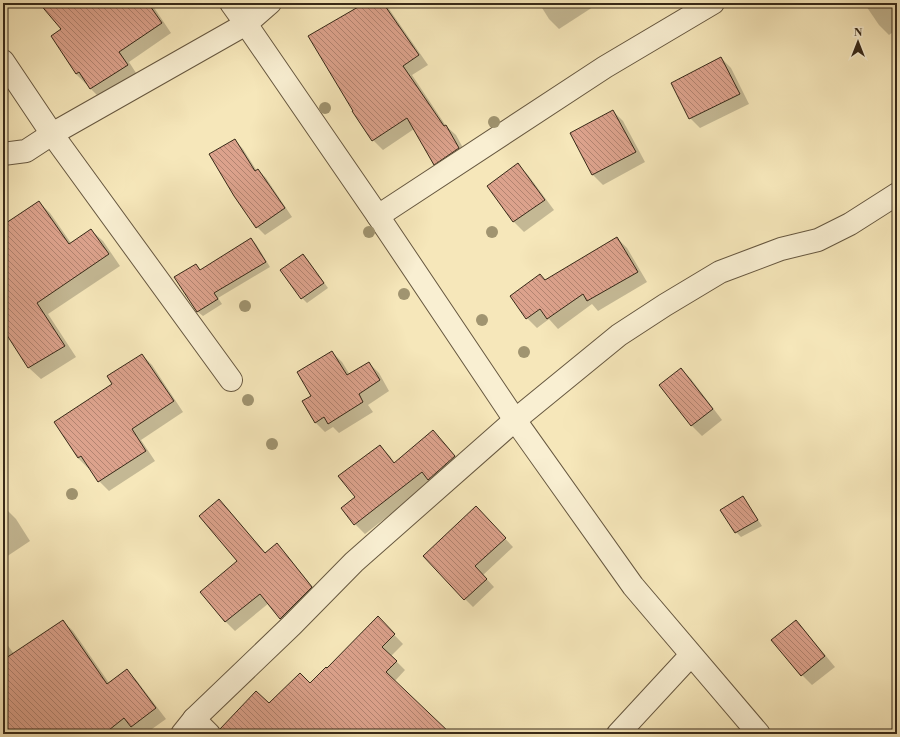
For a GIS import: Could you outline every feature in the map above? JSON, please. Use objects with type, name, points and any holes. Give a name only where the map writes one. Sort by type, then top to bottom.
[{"type":"street","points":[[231,3],[378,216],[515,420],[633,586],[759,734]]},
{"type":"street","points":[[3,154],[26,151],[52,134],[246,24],[270,3]]},
{"type":"street","points":[[378,216],[605,67],[713,3]]},
{"type":"street","points":[[3,61],[52,134],[230,380]]},
{"type":"street","points":[[195,729],[292,625],[354,562],[515,420],[619,335],[720,272],[781,249],[818,240],[850,224],[897,194]]},
{"type":"street","points":[[618,734],[691,655]]},
{"type":"building","points":[[39,3],[148,3],[162,23],[119,52],[128,65],[90,89],[79,72],[76,74],[51,36],[61,29]]},
{"type":"building","points":[[365,3],[383,3],[419,55],[403,66],[444,126],[446,125],[459,148],[434,165],[407,118],[372,141],[352,111],[308,36]]},
{"type":"building","points":[[721,57],[740,94],[689,119],[671,83]]},
{"type":"building","points":[[613,110],[636,152],[592,175],[570,133]]},
{"type":"building","points":[[235,139],[255,171],[258,169],[285,208],[256,228],[234,196],[209,154]]},
{"type":"building","points":[[518,163],[545,200],[513,222],[487,186]]},
{"type":"building","points":[[39,201],[69,244],[91,229],[109,254],[37,303],[65,346],[28,368],[3,329],[3,225]]},
{"type":"building","points":[[617,237],[638,272],[587,301],[583,294],[547,319],[540,309],[526,319],[510,296],[540,274],[545,280]]},
{"type":"building","points":[[251,238],[266,262],[214,293],[218,299],[197,312],[174,277],[196,264],[200,270]]},
{"type":"building","points":[[303,254],[324,283],[301,299],[280,270]]},
{"type":"building","points":[[332,351],[347,375],[369,362],[380,380],[359,394],[363,402],[328,424],[324,417],[315,423],[302,401],[311,396],[297,372]]},
{"type":"building","points":[[142,354],[174,401],[132,429],[146,451],[98,482],[81,456],[78,458],[54,422],[112,384],[107,376]]},
{"type":"building","points":[[681,368],[713,409],[691,426],[659,385]]},
{"type":"building","points":[[433,430],[455,456],[428,480],[422,472],[354,525],[341,508],[355,497],[338,476],[380,445],[394,463]]},
{"type":"building","points":[[743,496],[758,520],[735,533],[720,510]]},
{"type":"building","points":[[219,499],[265,553],[277,543],[312,587],[280,619],[260,594],[225,622],[200,592],[237,561],[199,516]]},
{"type":"building","points":[[476,506],[506,538],[475,566],[487,579],[464,600],[423,556]]},
{"type":"building","points":[[378,616],[395,634],[382,647],[397,661],[386,672],[451,734],[221,734],[220,729],[256,691],[269,703],[300,673],[310,683],[326,667],[327,668]]},
{"type":"building","points":[[63,620],[107,684],[127,669],[156,708],[131,727],[124,718],[104,734],[3,734],[3,660]]},
{"type":"building","points":[[796,620],[825,656],[801,676],[771,640]]}]
